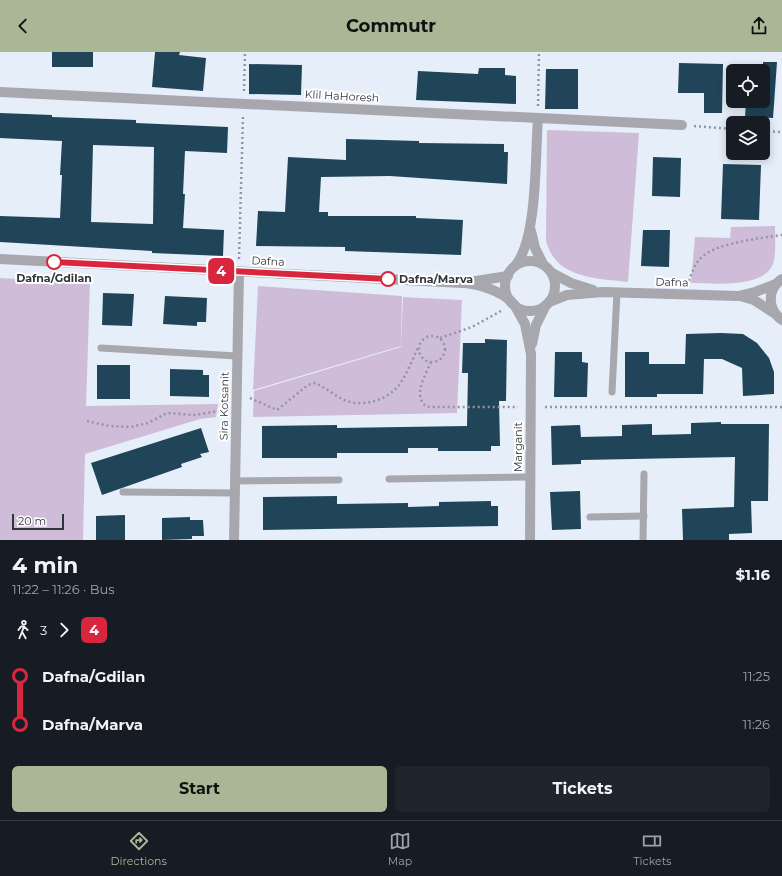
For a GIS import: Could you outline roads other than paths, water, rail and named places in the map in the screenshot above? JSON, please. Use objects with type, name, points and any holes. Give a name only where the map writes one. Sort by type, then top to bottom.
[{"type":"street","name":"Klil HaHoresh","points":[[0,92],[682,125]]},
{"type":"street","points":[[531,228],[535,248],[544,264],[552,273],[555,288],[547,303],[539,309],[528,310],[512,303],[505,287],[508,276],[523,252],[531,228],[538,118]]},
{"type":"street","name":"Dafna","points":[[0,259],[463,283],[487,288],[506,297],[512,303]]},
{"type":"street","points":[[515,266],[529,261],[544,264]]},
{"type":"street","name":"Sira Kotsanit","points":[[234,540],[239,272]]},
{"type":"street","name":"Dafna","points":[[552,273],[577,286],[613,292]]},
{"type":"street","name":"Dafna","points":[[463,283],[508,276]]},
{"type":"street","points":[[780,280],[772,290],[770,300],[780,318]]},
{"type":"street","name":"Dafna","points":[[734,296],[750,294],[780,280]]},
{"type":"street","name":"Dafna","points":[[547,303],[567,295],[613,292],[734,296],[754,300],[780,318]]},
{"type":"street","name":"Marganit","points":[[512,303],[525,324],[531,354]]},
{"type":"street","name":"Marganit","points":[[530,540],[531,354],[536,325],[547,303]]},
{"type":"lane","points":[[612,392],[613,292]]},
{"type":"lane","points":[[102,348],[237,356]]},
{"type":"lane","points":[[643,540],[644,474]]},
{"type":"lane","points":[[389,479],[530,477]]},
{"type":"lane","points":[[235,481],[339,480]]},
{"type":"lane","points":[[122,492],[235,492]]},
{"type":"lane","points":[[590,517],[644,516]]},
{"type":"place","name":"Dafna/Gdilan","points":[[54,262]]},
{"type":"place","name":"Dafna/Marva","points":[[388,279]]}]
